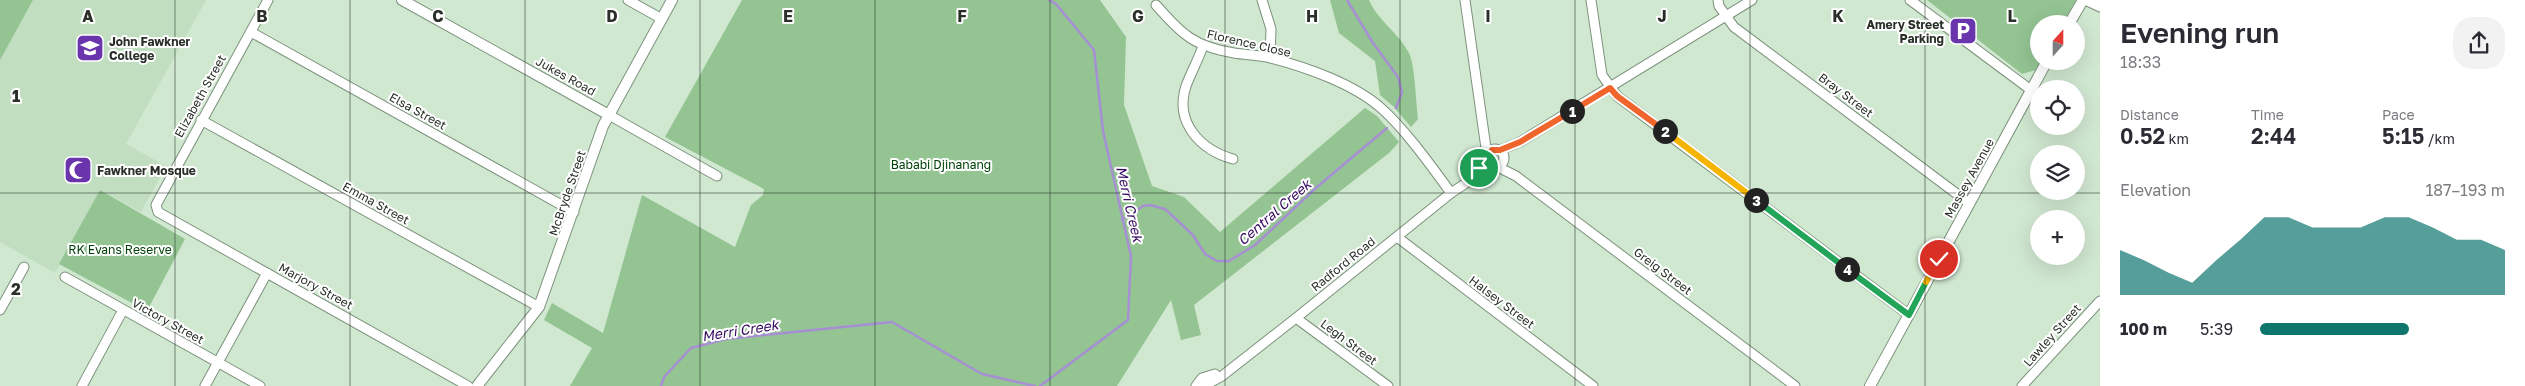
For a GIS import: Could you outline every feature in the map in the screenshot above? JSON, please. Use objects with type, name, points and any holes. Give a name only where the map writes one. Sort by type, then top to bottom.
[{"type":"street","name":"Elizabeth Street","points":[[156,205],[268,0]]},
{"type":"street","name":"Jukes Road","points":[[402,0],[717,176]]},
{"type":"street","points":[[628,0],[662,19]]},
{"type":"street","name":"McBryde Street","points":[[477,386],[540,307],[609,115],[672,0]]},
{"type":"street","points":[[1262,0],[1271,29],[1270,58]]},
{"type":"street","points":[[1465,0],[1484,134],[1496,158]]},
{"type":"street","points":[[1591,0],[1602,75],[1617,96],[1909,315]]},
{"type":"street","name":"Bray Street","points":[[1718,0],[1719,6],[1734,27],[1969,203]]},
{"type":"street","name":"Radford Road","points":[[1204,386],[1222,376],[1229,368],[1296,318],[1496,158],[1752,0]]},
{"type":"street","points":[[1910,0],[2030,89]]},
{"type":"street","points":[[2075,15],[2084,0],[2100,7]]},
{"type":"street","name":"Florence Close","points":[[1156,5],[1179,31],[1203,46],[1270,58],[1318,73],[1342,84],[1381,108],[1451,193]]},
{"type":"street","name":"Elsa Street","points":[[250,32],[574,212]]},
{"type":"street","points":[[1203,46],[1186,87],[1185,118],[1196,138],[1206,148],[1233,159]]},
{"type":"street","name":"Massey Avenue","points":[[1870,386],[2030,92]]},
{"type":"street","name":"Emma Street","points":[[201,120],[540,307]]},
{"type":"street","name":"Greig Street","points":[[1496,158],[1516,176],[1795,386]]},
{"type":"street","name":"Marjory Street","points":[[156,205],[158,212],[163,216],[468,386]]},
{"type":"street","name":"Halsey Street","points":[[1397,237],[1593,386]]},
{"type":"street","points":[[0,310],[24,267]]},
{"type":"street","points":[[205,386],[267,273]]},
{"type":"street","name":"Victory Street","points":[[65,277],[260,386]]},
{"type":"street","name":"Lawley Street","points":[[2022,386],[2100,301]]},
{"type":"street","points":[[82,386],[123,310]]},
{"type":"street","name":"Legh Street","points":[[1296,318],[1388,386]]},
{"type":"street","name":"Radford Road","points":[[1196,386],[1203,378],[1229,368]]},
{"type":"shaded area","points":[[0,0],[206,0],[126,144],[166,166],[141,212],[100,190],[55,273],[0,242]]},
{"type":"green space","points":[[0,0],[33,0],[0,60]]},
{"type":"green space","name":"Bababi Djinanang","points":[[742,0],[1100,0],[1126,37],[1124,105],[1152,186],[1184,197],[1220,232],[1365,108],[1377,116],[1399,142],[1389,153],[1194,305],[1201,335],[1181,340],[1171,300],[1117,386],[570,386],[592,348],[544,320],[552,303],[603,333],[642,195],[735,247],[751,205],[763,195],[764,189],[665,137]]},
{"type":"green space","points":[[1330,0],[1369,0],[1409,53],[1413,66],[1418,119],[1411,127],[1394,107],[1380,95],[1375,61],[1339,33]]},
{"type":"green space","points":[[1927,0],[2076,0],[2067,15],[2030,15],[2030,70],[2036,70],[2022,74]]},
{"type":"green space","name":"RK Evans Reserve","points":[[100,190],[185,239],[147,311],[59,264]]},
{"type":"waterway","name":"Merri Creek","points":[[1040,386],[1128,320],[1131,256],[1103,131],[1094,50],[1056,4],[1049,0]]},
{"type":"waterway","name":"Central Creek","points":[[1347,0],[1373,43],[1398,77],[1402,92],[1396,108]]},
{"type":"waterway","name":"Central Creek","points":[[1122,220],[1143,206],[1150,205],[1165,209],[1193,235],[1205,254],[1217,261],[1229,261],[1255,245],[1317,187],[1387,128]]},
{"type":"waterway","name":"Merri Creek","points":[[661,386],[664,377],[691,348],[726,339],[892,322],[982,374],[1035,386]]},
{"type":"place","name":"Amery Street Parking","points":[[1963,31]]},
{"type":"place","name":"John Fawkner College","points":[[90,48]]},
{"type":"place","name":"Fawkner Mosque","points":[[78,170]]},
{"type":"route","points":[[1479,168],[1492,150],[1500,150],[1520,142],[1610,88],[1617,96],[1909,315],[1939,259]]}]
